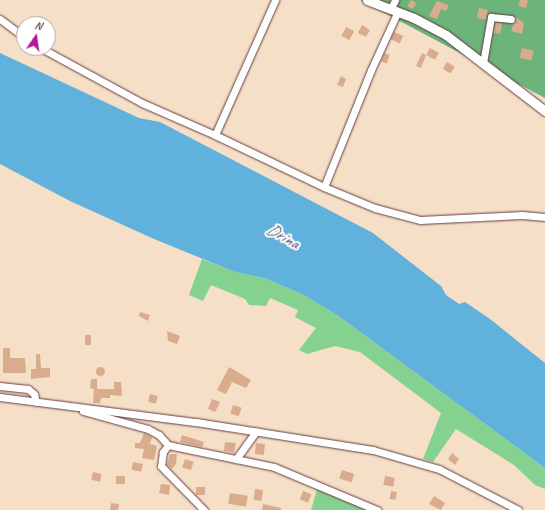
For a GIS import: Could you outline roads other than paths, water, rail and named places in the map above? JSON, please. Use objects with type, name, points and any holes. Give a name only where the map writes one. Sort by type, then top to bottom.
[{"type":"main road","points":[[367,0],[395,7],[446,35],[545,111]]},
{"type":"street","points":[[215,134],[275,0]]},
{"type":"street","points":[[324,188],[395,7]]},
{"type":"street","points":[[483,63],[491,18],[511,19]]},
{"type":"street","points":[[0,19],[16,31]]},
{"type":"street","points":[[56,56],[142,103],[215,134],[324,188],[374,208],[420,220],[522,215],[545,217]]},
{"type":"street","points":[[0,386],[28,389],[35,396],[36,402]]},
{"type":"street","points":[[0,397],[256,431],[347,445],[402,457],[461,478],[518,510]]},
{"type":"street","points":[[78,407],[81,411],[148,429],[159,435],[168,445],[274,467],[377,510]]},
{"type":"street","points":[[236,459],[256,431]]},
{"type":"street","points":[[168,445],[163,452],[162,466],[204,510]]},
{"type":"water","name":"Drina","points":[[0,53],[139,118],[160,122],[373,233],[441,286],[446,295],[459,304],[465,302],[490,319],[545,363],[545,468],[337,315],[302,294],[264,278],[235,272],[154,239],[70,201],[0,164]]}]
